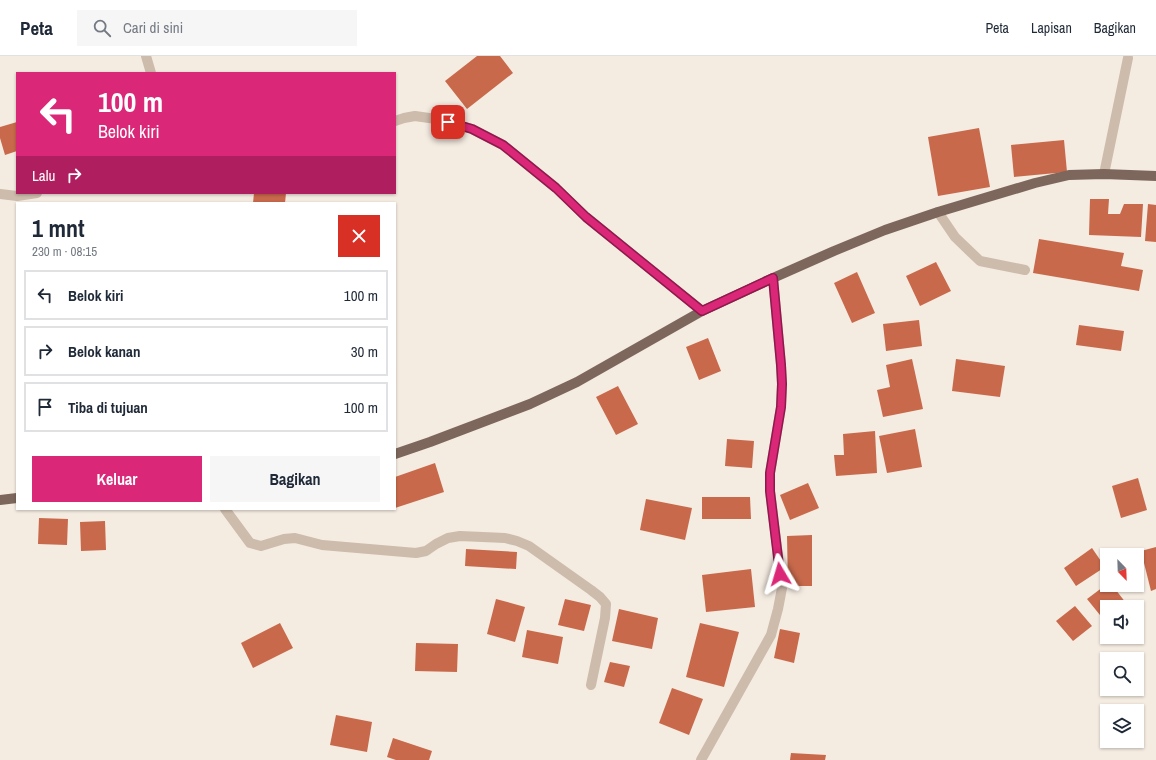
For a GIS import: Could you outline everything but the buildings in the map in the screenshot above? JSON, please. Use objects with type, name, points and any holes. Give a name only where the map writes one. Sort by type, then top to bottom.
[{"type":"main road","points":[[396,454],[537,401],[577,382],[702,311],[870,236],[938,212],[1042,181],[1069,175],[1104,174],[1156,176]]},
{"type":"main road","points":[[0,500],[16,498]]},
{"type":"street","points":[[146,56],[151,72]]},
{"type":"street","points":[[1104,174],[1128,58]]},
{"type":"street","points":[[396,121],[415,116],[436,119],[472,129],[503,145],[556,188],[586,217],[702,311]]},
{"type":"street","points":[[0,194],[17,196],[30,194]]},
{"type":"street","points":[[938,212],[955,237],[980,261],[1025,270]]},
{"type":"street","points":[[701,760],[771,635],[782,588],[770,491],[770,473],[780,413],[782,384],[773,278]]},
{"type":"street","points":[[226,510],[250,543],[261,546],[284,539],[295,538],[322,544],[416,553],[426,551],[448,538],[460,536],[505,538],[528,546],[592,590],[606,604],[591,685]]},
{"type":"route","points":[[448,122],[472,129],[503,145],[556,188],[586,217],[702,311],[773,278],[782,384],[778,432],[772,454],[770,491],[780,574]]}]
